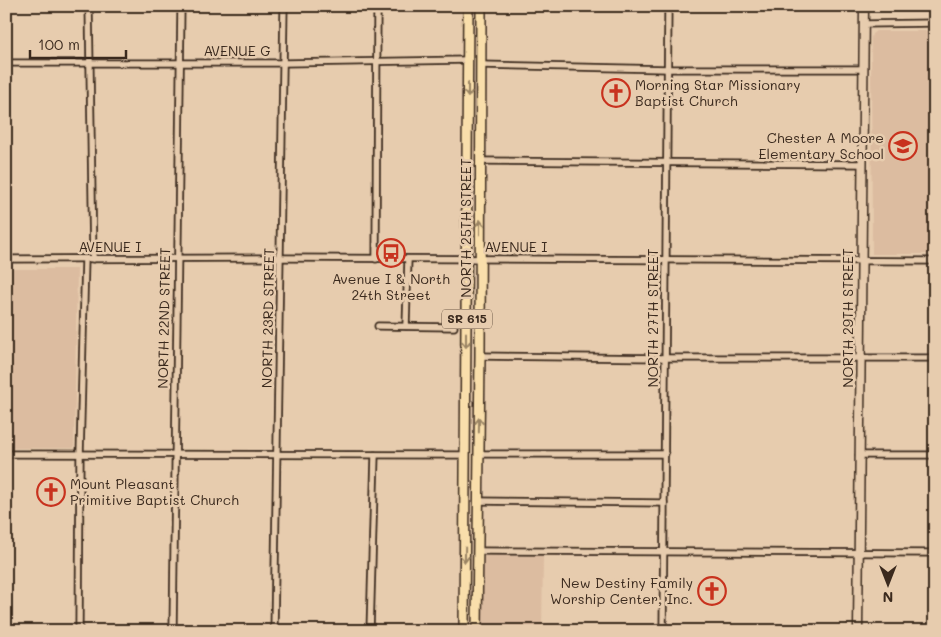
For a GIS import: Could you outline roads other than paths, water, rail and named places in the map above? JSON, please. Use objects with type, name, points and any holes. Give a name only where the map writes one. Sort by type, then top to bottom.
[{"type":"main road","name":"NORTH 25TH STREET","points":[[464,631],[468,6]]},
{"type":"main road","name":"NORTH 25TH STREET","points":[[477,631],[481,6]]},
{"type":"main road","points":[[468,60],[474,65],[476,72],[477,133],[480,141]]},
{"type":"main road","points":[[466,455],[474,467],[473,527],[478,536]]},
{"type":"street","points":[[89,6],[93,259]]},
{"type":"street","name":"NORTH 22ND STREET","points":[[173,631],[181,6]]},
{"type":"street","name":"NORTH 23RD STREET","points":[[274,631],[284,6]]},
{"type":"street","points":[[376,259],[377,6]]},
{"type":"street","name":"NORTH 27TH STREET","points":[[663,631],[668,6]]},
{"type":"street","name":"NORTH 29TH STREET","points":[[858,631],[864,6]]},
{"type":"street","points":[[864,24],[935,23]]},
{"type":"street","name":"AVENUE G","points":[[6,63],[284,63],[468,60]]},
{"type":"street","points":[[481,65],[668,69],[863,69]]},
{"type":"street","points":[[480,161],[862,164]]},
{"type":"street","name":"AVENUE I","points":[[6,259],[281,258],[935,261]]},
{"type":"street","points":[[79,631],[80,455],[85,259]]},
{"type":"street","points":[[406,326],[408,259]]},
{"type":"street","points":[[378,326],[454,327]]},
{"type":"street","points":[[480,356],[935,358]]},
{"type":"street","points":[[6,454],[466,455]]},
{"type":"street","points":[[479,454],[664,454]]},
{"type":"street","points":[[370,631],[375,455]]},
{"type":"street","points":[[859,455],[935,455]]},
{"type":"street","points":[[478,501],[664,503]]},
{"type":"street","points":[[478,551],[935,553]]},
{"type":"place","name":"Morning Star Missionary Baptist Church","points":[[616,93]]},
{"type":"place","name":"Chester A Moore Elementary School","points":[[903,146]]},
{"type":"place","name":"Avenue I & North 24th Street","points":[[391,253]]},
{"type":"place","name":"Mount Pleasant Primitive Baptist Church","points":[[51,492]]},
{"type":"place","name":"New Destiny Family Worship Center, Inc.","points":[[712,591]]}]
